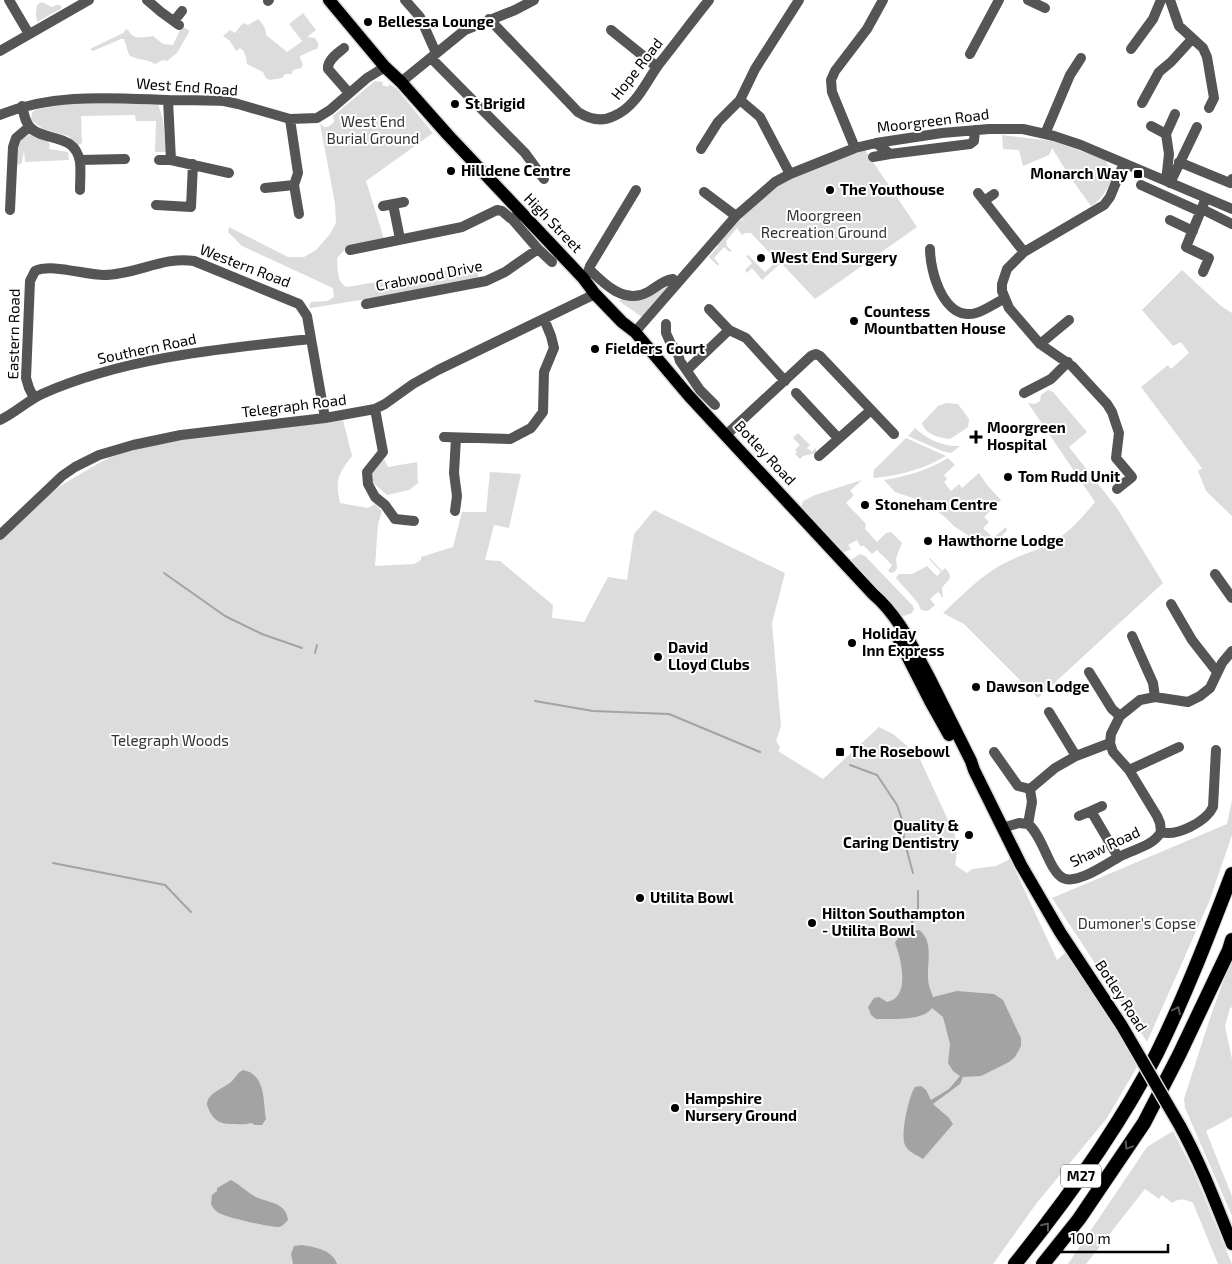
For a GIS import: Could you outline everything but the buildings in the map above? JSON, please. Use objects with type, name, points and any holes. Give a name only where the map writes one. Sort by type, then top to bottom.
[{"type":"highway","name":"M27","points":[[1015,1264],[1069,1195],[1127,1106],[1156,1054],[1186,992],[1232,874]]},
{"type":"highway","name":"M27","points":[[1043,1264],[1079,1219],[1144,1123],[1187,1038],[1232,940]]},
{"type":"main road","name":"High Street","points":[[329,0],[385,67],[401,82],[448,135],[517,216],[586,274],[595,294],[622,322],[636,332]]},
{"type":"main road","name":"Botley Road","points":[[636,332],[689,396],[872,594],[894,628],[948,733],[974,770],[1002,828],[1060,932],[1122,1026],[1192,1147],[1232,1244]]},
{"type":"street","points":[[9,0],[29,34]]},
{"type":"street","points":[[0,51],[89,0]]},
{"type":"street","points":[[147,0],[177,23],[182,11]]},
{"type":"street","points":[[405,0],[420,17],[433,55],[527,151],[544,179]]},
{"type":"street","points":[[401,82],[465,30],[516,10],[534,0]]},
{"type":"street","name":"Hope Road","points":[[490,19],[578,112],[588,117],[602,119],[609,118],[626,109],[709,0]]},
{"type":"street","points":[[701,149],[718,122],[740,100],[755,70],[799,0]]},
{"type":"street","points":[[855,148],[832,92],[831,80],[866,29],[883,0]]},
{"type":"street","points":[[970,54],[999,0]]},
{"type":"street","points":[[1028,0],[1045,8]]},
{"type":"street","points":[[1131,49],[1153,19],[1161,0]]},
{"type":"street","points":[[1170,0],[1179,26],[1203,48],[1207,57],[1214,98],[1209,108]]},
{"type":"street","points":[[611,30],[657,67]]},
{"type":"street","points":[[1142,103],[1159,72],[1192,39]]},
{"type":"street","points":[[344,48],[327,66],[349,93]]},
{"type":"street","points":[[1045,134],[1070,74],[1081,58]]},
{"type":"street","name":"West End Road","points":[[0,115],[22,106],[80,98],[119,97],[206,100],[238,104],[290,120],[317,118],[385,67]]},
{"type":"street","points":[[168,100],[171,160]]},
{"type":"street","points":[[740,100],[760,117],[790,174]]},
{"type":"street","points":[[22,106],[29,127],[37,133],[64,140],[75,150],[80,160],[80,190]]},
{"type":"street","points":[[1168,182],[1169,154],[1166,134],[1175,114]]},
{"type":"street","points":[[290,120],[298,173],[294,185],[298,214]]},
{"type":"street","points":[[1151,126],[1166,134]]},
{"type":"street","points":[[10,210],[13,146],[16,138],[29,127]]},
{"type":"street","points":[[1168,182],[1197,127]]},
{"type":"street","name":"Moorgreen Road","points":[[636,332],[736,216],[775,182],[855,148],[909,136],[975,130],[1023,129],[1081,145],[1232,209]]},
{"type":"street","points":[[873,157],[971,144],[974,141],[975,130]]},
{"type":"street","points":[[876,143],[890,154]]},
{"type":"street","points":[[80,160],[125,159]]},
{"type":"street","points":[[158,160],[193,164],[229,173]]},
{"type":"street","points":[[1180,162],[1230,183],[1232,179]]},
{"type":"street","points":[[1117,489],[1132,478],[1116,458],[1119,433],[1112,412],[1099,394],[1068,362],[1040,344],[1009,308],[1004,299],[1002,284],[1010,264],[1024,252],[1104,206],[1110,197],[1124,163]]},
{"type":"street","points":[[156,205],[191,207],[193,164]]},
{"type":"street","points":[[265,188],[294,185]]},
{"type":"street","points":[[1142,185],[1232,224]]},
{"type":"street","points":[[636,190],[586,274],[611,289],[632,296],[644,294],[667,280],[673,279]]},
{"type":"street","points":[[704,192],[736,216]]},
{"type":"street","points":[[994,194],[981,197],[1024,252]]},
{"type":"street","points":[[1203,272],[1209,258],[1186,247],[1206,198]]},
{"type":"street","points":[[393,204],[400,239]]},
{"type":"street","points":[[350,250],[462,227],[497,210],[517,216],[538,250],[552,262]]},
{"type":"street","points":[[1170,220],[1193,231]]},
{"type":"street","points":[[930,249],[932,273],[940,292],[958,312],[965,314],[976,313],[1004,299]]},
{"type":"street","name":"Crabwood Drive","points":[[366,304],[491,280],[538,250]]},
{"type":"street","name":"Western Road","points":[[35,271],[48,268],[88,274],[120,274],[174,259],[194,261],[300,304],[307,316],[325,418]]},
{"type":"street","name":"Eastern Road","points":[[34,398],[28,388],[26,378],[30,281],[35,271]]},
{"type":"street","name":"Telegraph Road","points":[[0,535],[62,476],[99,455],[133,445],[181,435],[325,418],[375,409],[438,370],[595,294]]},
{"type":"street","points":[[709,309],[728,330],[746,338],[784,381]]},
{"type":"street","points":[[444,437],[510,439],[531,428],[544,412],[544,372],[554,348],[544,319]]},
{"type":"street","points":[[1040,344],[1069,320]]},
{"type":"street","points":[[666,324],[666,332],[671,344],[677,351],[680,361],[700,390],[715,405]]},
{"type":"street","points":[[686,370],[728,330]]},
{"type":"street","name":"Southern Road","points":[[0,420],[34,398],[110,370],[133,364],[232,348],[310,339]]},
{"type":"street","points":[[726,435],[816,354],[894,434]]},
{"type":"street","points":[[1024,392],[1051,380],[1068,362]]},
{"type":"street","points":[[796,393],[838,438]]},
{"type":"street","points":[[375,409],[383,452],[367,472],[368,484],[375,497],[385,504],[395,519],[414,522]]},
{"type":"street","points":[[819,456],[871,410]]},
{"type":"street","points":[[455,511],[454,473],[456,438]]},
{"type":"street","points":[[1215,574],[1232,598]]},
{"type":"street","points":[[1171,604],[1192,640],[1217,672]]},
{"type":"street","points":[[1132,636],[1153,683],[1155,697]]},
{"type":"street","points":[[1216,750],[1213,807],[1209,814],[1204,819],[1175,832],[1166,833],[1160,832],[1160,823],[1157,816],[1129,770],[1113,752],[1110,743],[1111,734],[1120,716],[1140,700],[1155,697],[1188,702],[1200,696],[1210,688],[1222,662],[1232,651]]},
{"type":"street","points":[[1089,672],[1112,709],[1120,716]]},
{"type":"street","points":[[1049,712],[1076,756]]},
{"type":"street","points":[[1030,789],[1046,774],[1076,756],[1110,743]]},
{"type":"street","points":[[1129,770],[1179,747]]},
{"type":"street","points":[[994,752],[1001,768],[1018,786],[1030,789]]},
{"type":"street","points":[[1002,828],[1019,823],[1028,824],[1032,802],[1030,789]]},
{"type":"street","points":[[1080,816],[1102,806]]},
{"type":"street","points":[[1092,811],[1118,857]]},
{"type":"street","name":"Shaw Road","points":[[1028,824],[1036,832],[1053,866],[1064,878],[1075,879],[1085,876],[1118,857],[1149,844],[1160,832]]},
{"type":"green space","points":[[42,2],[52,7],[60,5],[62,8],[37,22],[37,5]]},
{"type":"green space","points":[[303,13],[316,30],[307,37],[315,38],[318,48],[300,56],[303,64],[301,68],[293,70],[292,74],[285,74],[282,78],[270,80],[266,78],[263,72],[247,64],[245,55],[240,48],[236,51],[230,41],[223,36],[230,30],[235,33],[243,23],[248,25],[258,19],[264,26],[266,35],[287,52],[304,40],[302,41],[289,24]]},
{"type":"green space","points":[[183,27],[189,30],[189,32],[177,53],[167,61],[163,60],[155,64],[129,55],[124,39],[93,51],[90,49],[123,33],[126,29],[133,36],[153,36],[163,44],[173,45]]},
{"type":"green space","name":"West End Burial Ground","points":[[375,81],[383,82],[382,85],[388,87],[389,84],[396,88],[433,133],[366,181],[385,242],[346,248],[337,258],[339,279],[347,287],[471,266],[478,273],[478,281],[311,308],[309,306],[311,302],[327,301],[334,297],[333,288],[242,246],[228,232],[229,227],[288,257],[304,257],[316,250],[330,234],[336,223],[335,204],[320,123],[324,127],[328,127],[334,122],[333,116]]},
{"type":"green space","points":[[81,101],[158,104],[163,119],[166,152],[155,152],[156,121],[136,121],[135,115],[81,116],[82,143],[78,145],[68,136],[43,129],[31,120],[32,113],[35,110]]},
{"type":"green space","points":[[30,134],[47,140],[50,145],[49,149],[68,152],[69,160],[25,162],[24,150],[22,163],[18,165],[15,163],[19,139]]},
{"type":"green space","points":[[1002,135],[1053,141],[1106,160],[1107,164],[1114,170],[1112,180],[1103,195],[1091,206],[1052,148],[1049,155],[1023,166],[1019,150],[1003,149]]},
{"type":"green space","name":"Moorgreen Recreation Ground","points":[[865,150],[917,227],[815,299],[781,263],[762,280],[752,268],[747,273],[745,270],[752,263],[746,256],[748,255],[765,272],[777,261],[751,233],[742,235],[737,228],[726,241],[726,245],[732,251],[730,252],[724,247],[714,258],[719,264],[718,266],[709,257],[718,246],[716,244],[740,218],[748,227],[741,218],[777,184],[822,164]]},
{"type":"green space","points":[[1182,270],[1221,306],[1232,313],[1232,516],[1206,491],[1198,471],[1202,468],[1141,387],[1168,365],[1171,369],[1189,353],[1181,342],[1173,346],[1142,310]]},
{"type":"green space","points":[[672,282],[642,317],[619,301],[661,290]]},
{"type":"green space","points":[[1048,390],[1053,392],[1087,432],[1069,447],[1117,508],[1163,583],[1038,698],[964,624],[943,613],[975,583],[996,568],[1060,538],[1079,521],[1095,502],[1028,403],[1035,404],[1040,401],[1041,395]]},
{"type":"green space","points":[[946,403],[958,404],[969,419],[968,427],[950,439],[929,433],[922,423],[938,406]]},
{"type":"green space","name":"Telegraph Woods","points":[[343,420],[352,456],[339,478],[340,503],[368,508],[375,504],[382,511],[378,524],[375,566],[414,564],[421,560],[421,557],[453,547],[462,512],[486,512],[490,472],[521,474],[509,528],[494,525],[485,560],[500,561],[553,605],[552,618],[584,622],[608,577],[627,580],[634,534],[654,510],[785,573],[772,623],[781,726],[776,741],[780,747],[778,751],[823,779],[879,727],[893,734],[918,755],[955,835],[957,851],[955,865],[967,873],[972,869],[996,866],[1010,859],[1057,960],[1065,953],[1116,1026],[1137,1067],[1107,1118],[1036,1204],[993,1264],[0,1264],[0,539],[55,489],[123,451],[198,437]]},
{"type":"green space","points":[[915,428],[936,442],[960,446],[951,453],[942,451],[908,436]]},
{"type":"green space","points":[[798,433],[810,445],[807,448],[812,452],[816,448],[816,453],[803,456],[800,459],[795,454],[797,452],[795,450],[800,445],[793,438]]},
{"type":"green space","points":[[906,438],[946,456],[912,471],[885,477],[873,477],[874,470]]},
{"type":"green space","points":[[948,458],[955,465],[944,475],[947,479],[944,482],[951,491],[959,484],[962,488],[979,473],[1001,500],[984,517],[989,522],[983,528],[993,538],[1006,527],[1007,530],[993,546],[986,547],[978,543],[924,502],[895,492],[884,480],[917,472]]},
{"type":"green space","points":[[384,459],[388,467],[417,462],[418,483],[409,490],[387,495],[372,482],[372,473]]},
{"type":"green space","points":[[862,480],[850,491],[854,495],[846,503],[866,524],[865,529],[877,542],[886,533],[891,532],[902,543],[896,558],[897,569],[891,573],[888,571],[892,565],[877,550],[872,554],[864,546],[860,546],[857,540],[848,545],[851,549],[845,552],[842,551],[801,507],[803,501],[815,495]]},
{"type":"green space","points":[[860,554],[865,556],[913,606],[912,613],[904,616],[899,615],[851,560]]},
{"type":"green space","points":[[930,558],[942,571],[945,568],[950,577],[942,588],[943,598],[938,592],[930,599],[935,605],[928,611],[921,610],[918,603],[896,578],[899,574],[912,574],[927,566],[937,576],[941,572]]},
{"type":"green space","name":"Dumoner's Copse","points":[[1232,800],[1232,835],[1209,902],[1147,1042],[1052,898],[1227,824]]},
{"type":"green space","points":[[1232,957],[1232,1007],[1230,1008],[1225,1026],[1232,1059],[1232,1117],[1206,1131],[1232,1196],[1232,1216],[1185,1108],[1184,1099]]},
{"type":"green space","points":[[1173,1131],[1193,1170],[1232,1264],[1218,1264],[1193,1203],[1178,1200],[1172,1203],[1162,1195],[1159,1199],[1145,1189],[1086,1264],[1068,1264],[1147,1147]]},
{"type":"shaded area","points":[[919,930],[927,940],[929,952],[928,981],[933,997],[957,991],[994,994],[1003,1000],[1021,1038],[1021,1046],[1015,1057],[1009,1062],[981,1076],[963,1077],[960,1084],[933,1104],[953,1124],[923,1159],[908,1150],[904,1140],[906,1115],[913,1091],[915,1087],[921,1086],[926,1090],[931,1100],[949,1089],[960,1076],[953,1071],[948,1063],[950,1044],[943,1017],[932,1008],[922,1015],[914,1017],[876,1019],[871,1015],[868,1007],[874,998],[879,997],[887,1002],[894,999],[899,993],[902,986],[902,977],[900,958],[895,943],[902,935]]},
{"type":"shaded area","points":[[243,1070],[256,1077],[260,1083],[266,1119],[262,1125],[251,1123],[225,1124],[214,1118],[207,1105],[213,1094],[229,1084]]},
{"type":"shaded area","points":[[231,1180],[254,1196],[280,1206],[284,1209],[288,1220],[282,1226],[275,1227],[223,1215],[218,1212],[211,1204],[212,1195],[217,1191],[217,1188]]},
{"type":"shaded area","points":[[302,1245],[327,1252],[332,1255],[337,1264],[293,1264],[291,1254],[294,1246]]},
{"type":"waterway","points":[[164,573],[225,616],[262,634],[302,648]]},
{"type":"waterway","points":[[315,653],[317,645]]},
{"type":"waterway","points":[[535,701],[593,711],[669,714],[760,752]]},
{"type":"waterway","points":[[850,765],[877,775],[897,805],[903,823],[904,840],[913,873]]},
{"type":"waterway","points":[[53,863],[165,885],[191,912]]},
{"type":"waterway","points":[[909,930],[918,908],[918,891]]},
{"type":"place","name":"Bellessa Lounge","points":[[368,22]]},
{"type":"place","name":"St Brigid","points":[[455,104]]},
{"type":"place","name":"Hilldene Centre","points":[[451,171]]},
{"type":"place","name":"Monarch Way","points":[[1138,174]]},
{"type":"place","name":"The Youthouse","points":[[830,190]]},
{"type":"place","name":"West End Surgery","points":[[761,258]]},
{"type":"place","name":"Countess Mountbatten House","points":[[854,321]]},
{"type":"place","name":"Fielders Court","points":[[595,349]]},
{"type":"place","name":"Moorgreen Hospital","points":[[976,437]]},
{"type":"place","name":"Tom Rudd Unit","points":[[1008,477]]},
{"type":"place","name":"Stoneham Centre","points":[[865,505]]},
{"type":"place","name":"Hawthorne Lodge","points":[[928,541]]},
{"type":"place","name":"Holiday Inn Express","points":[[852,643]]},
{"type":"place","name":"David Lloyd Clubs","points":[[658,657]]},
{"type":"place","name":"Dawson Lodge","points":[[976,687]]},
{"type":"place","name":"The Rosebowl","points":[[840,752]]},
{"type":"place","name":"Quality & Caring Dentistry","points":[[969,835]]},
{"type":"place","name":"Utilita Bowl","points":[[640,898]]},
{"type":"place","name":"Hilton Southampton - Utilita Bowl","points":[[812,923]]},
{"type":"place","name":"Hampshire Nursery Ground","points":[[675,1108]]}]
